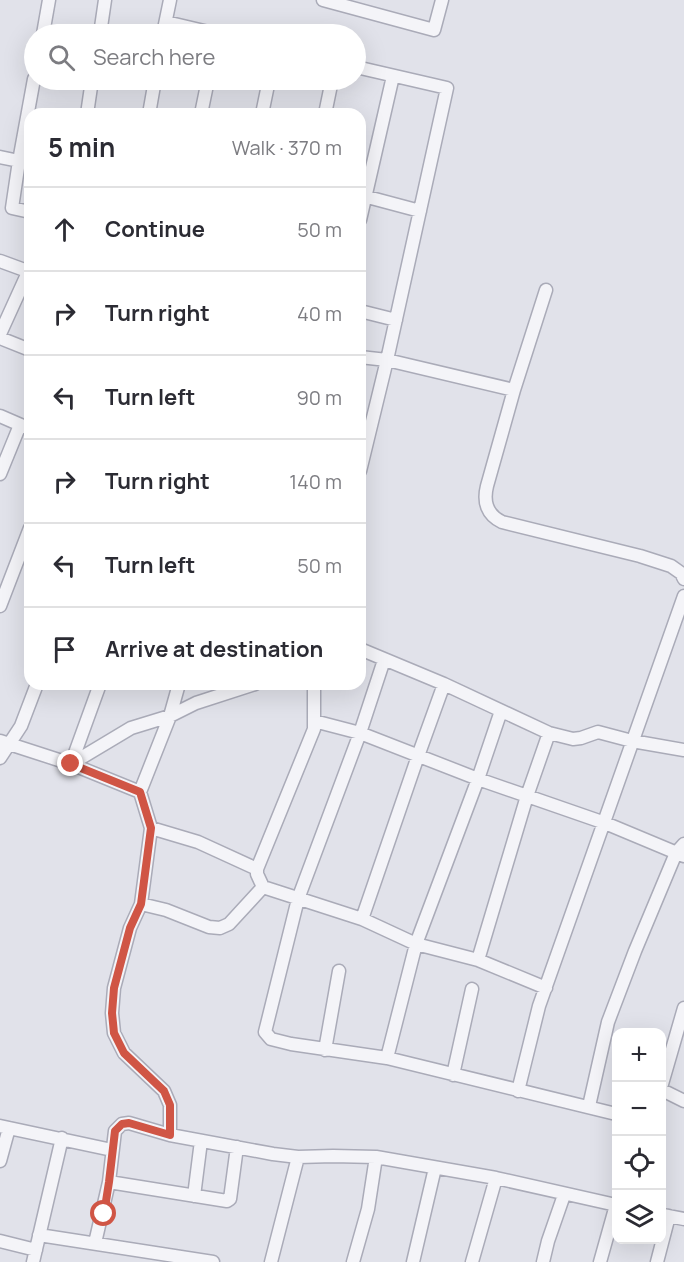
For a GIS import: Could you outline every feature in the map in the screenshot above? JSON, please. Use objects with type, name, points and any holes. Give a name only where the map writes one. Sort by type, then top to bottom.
[{"type":"street","points":[[45,24],[49,0]]},
{"type":"street","points":[[101,24],[105,0]]},
{"type":"street","points":[[166,24],[170,0]]},
{"type":"street","points":[[323,0],[359,5],[434,30],[442,0]]},
{"type":"street","points":[[366,69],[447,88],[366,446]]},
{"type":"street","points":[[366,183],[393,76]]},
{"type":"street","points":[[29,108],[32,90]]},
{"type":"street","points":[[88,108],[91,90]]},
{"type":"street","points":[[150,108],[153,90]]},
{"type":"street","points":[[202,108],[206,90]]},
{"type":"street","points":[[263,108],[267,90]]},
{"type":"street","points":[[326,108],[330,90]]},
{"type":"street","points":[[24,134],[12,208],[24,211]]},
{"type":"street","points":[[0,156],[19,161]]},
{"type":"street","points":[[366,196],[420,211]]},
{"type":"street","points":[[0,261],[24,269]]},
{"type":"street","points":[[24,282],[0,336],[24,347]]},
{"type":"street","points":[[546,290],[514,390],[485,494],[488,510],[493,518],[502,522],[640,556],[671,566],[681,573],[684,579]]},
{"type":"street","points":[[366,312],[396,320]]},
{"type":"street","points":[[366,358],[387,360],[514,390]]},
{"type":"street","points":[[0,416],[24,427]]},
{"type":"street","points":[[0,474],[24,429]]},
{"type":"street","points":[[0,606],[24,544]]},
{"type":"street","points":[[518,1090],[539,1006],[684,596]]},
{"type":"street","points":[[366,652],[444,684],[549,733],[573,739],[598,732],[632,741],[684,750]]},
{"type":"street","points":[[384,660],[360,733],[298,899],[265,1032],[272,1039],[325,1050],[387,1058],[612,1113]]},
{"type":"street","points":[[362,919],[444,684]]},
{"type":"street","points":[[0,758],[5,742],[21,726],[35,690]]},
{"type":"street","points":[[71,764],[98,690]]},
{"type":"street","points":[[170,1135],[170,1105],[164,1091],[124,1053],[114,1033],[112,1013],[114,988],[130,928],[141,904],[151,828],[140,792],[170,716],[177,690]]},
{"type":"street","points":[[71,764],[131,728],[170,716],[196,703],[236,690]]},
{"type":"street","points":[[256,869],[314,729],[315,690]]},
{"type":"street","points":[[387,1058],[416,944],[501,711]]},
{"type":"street","points":[[314,722],[360,733],[478,779],[682,851],[635,951],[608,1022],[589,1106]]},
{"type":"street","points":[[478,960],[527,796],[549,733]]},
{"type":"street","points":[[5,742],[71,764],[140,792]]},
{"type":"street","points":[[151,828],[198,842],[256,869],[263,887],[362,919],[416,944],[478,960],[546,988]]},
{"type":"street","points":[[141,904],[166,910],[209,927],[220,928],[229,924],[263,887]]},
{"type":"street","points":[[325,1050],[339,971]]},
{"type":"street","points":[[453,1075],[472,989]]},
{"type":"street","points":[[663,1082],[684,1008]]},
{"type":"street","points":[[666,1092],[684,1101]]},
{"type":"street","points":[[95,1243],[109,1182],[115,1131],[122,1124],[129,1123],[170,1135],[298,1157],[376,1157],[496,1178],[612,1204]]},
{"type":"street","points":[[0,1161],[4,1127],[112,1150]]},
{"type":"street","points":[[0,1241],[34,1256],[62,1138]]},
{"type":"street","points":[[194,1196],[201,1140]]},
{"type":"street","points":[[109,1182],[224,1201],[230,1199],[237,1147]]},
{"type":"street","points":[[271,1262],[298,1157]]},
{"type":"street","points":[[352,1262],[368,1209],[376,1157]]},
{"type":"street","points":[[413,1262],[435,1168]]},
{"type":"street","points":[[472,1262],[496,1178]]},
{"type":"street","points":[[543,1262],[564,1195]]},
{"type":"street","points":[[666,1215],[684,1219]]},
{"type":"street","points":[[600,1262],[612,1219]]},
{"type":"street","points":[[39,1235],[213,1262]]},
{"type":"street","points":[[657,1262],[660,1244]]},
{"type":"route","points":[[71,764],[140,792],[151,828],[141,904],[130,928],[114,988],[112,1013],[114,1033],[124,1053],[164,1091],[170,1105],[170,1135],[129,1123],[122,1124],[115,1131],[104,1214]]}]
